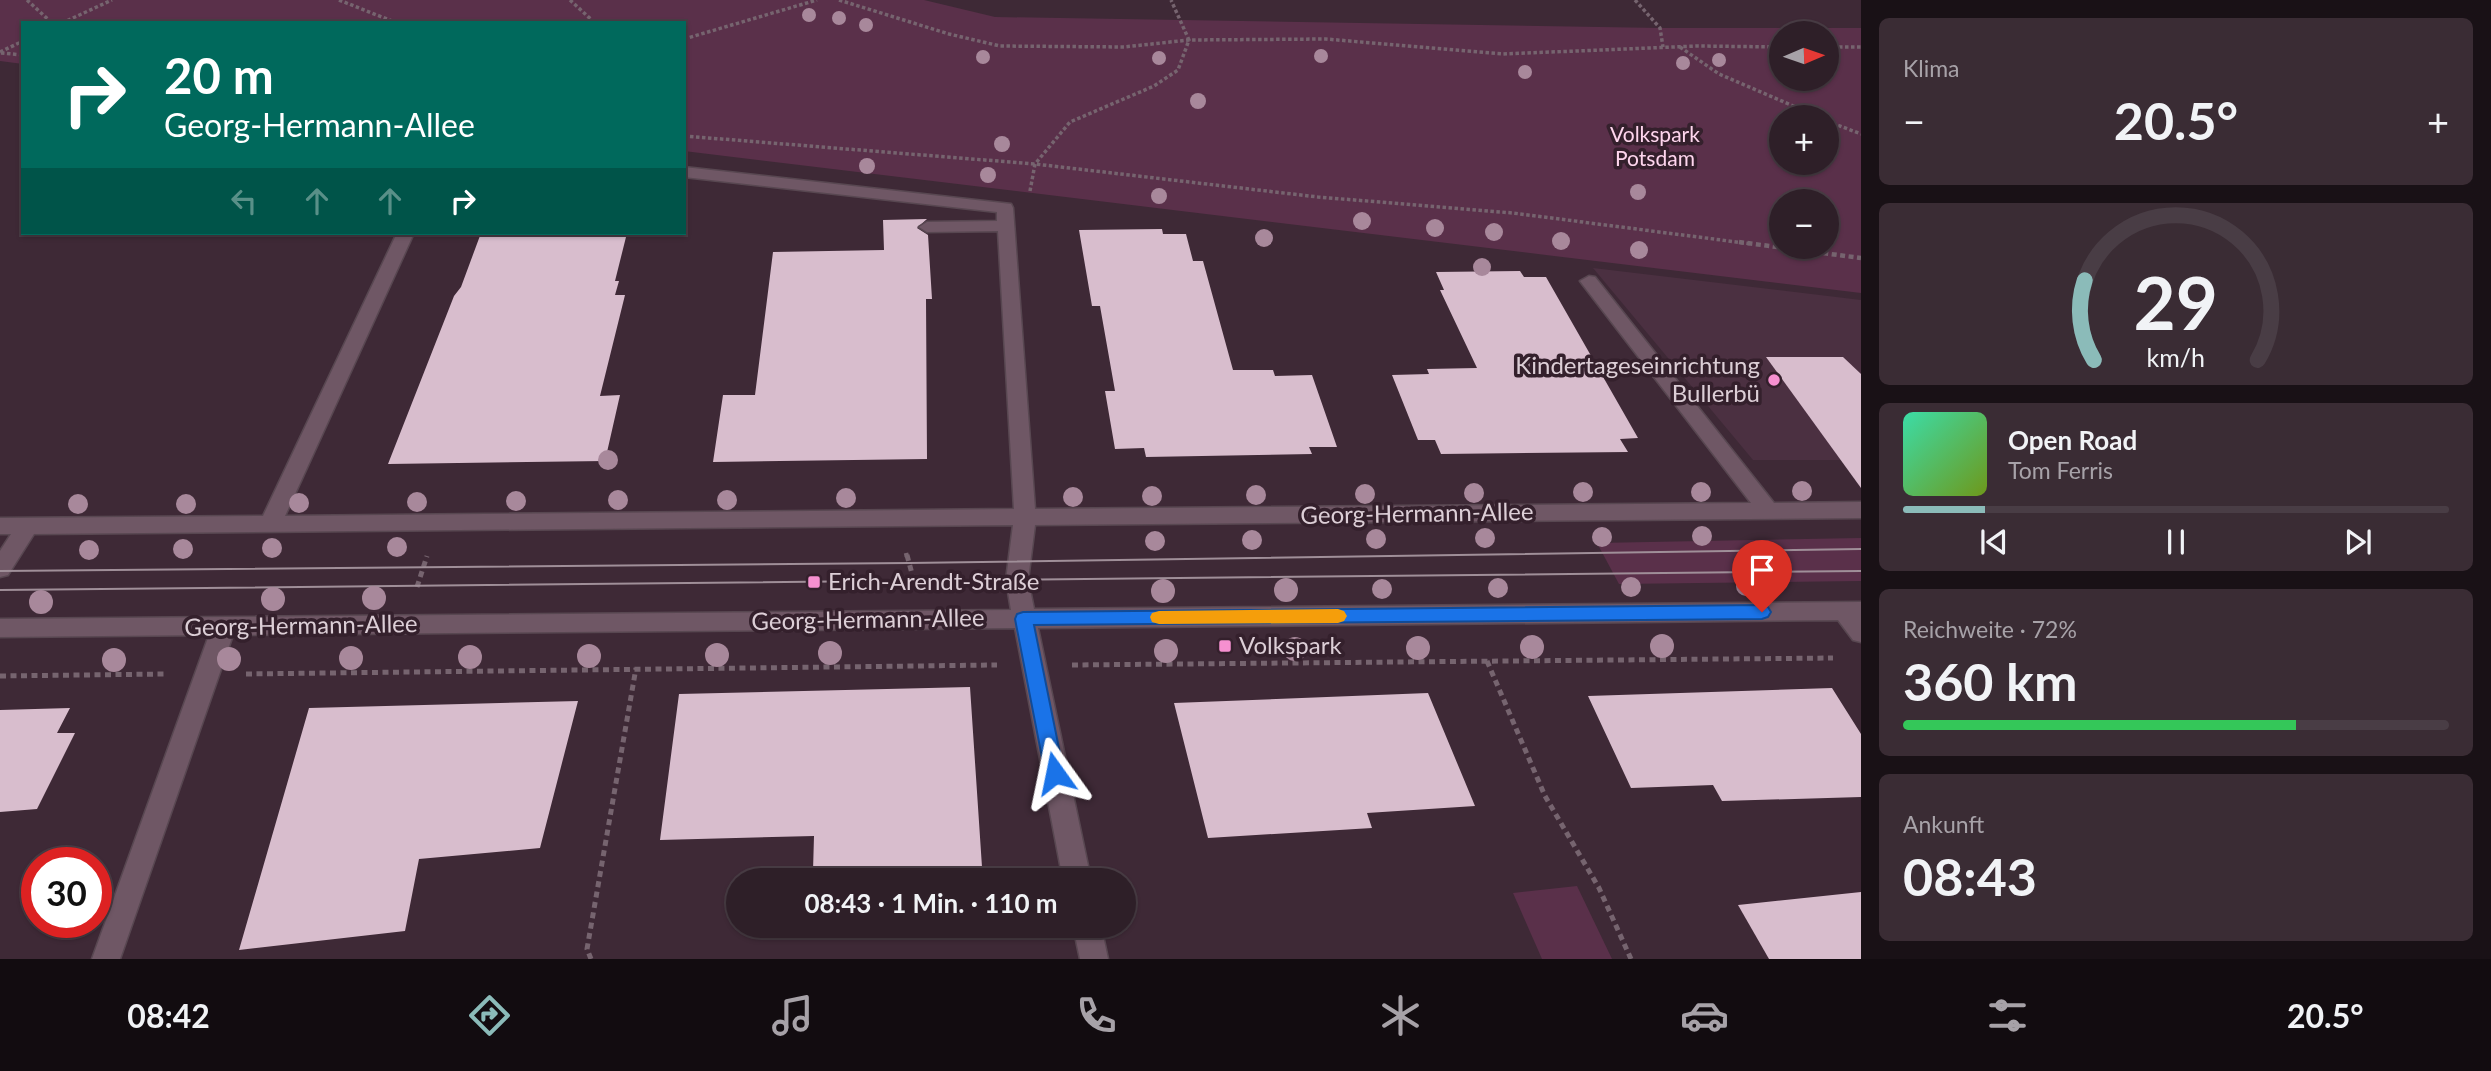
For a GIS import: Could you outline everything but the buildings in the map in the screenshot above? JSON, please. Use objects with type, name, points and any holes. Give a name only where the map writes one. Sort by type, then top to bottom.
[{"type":"street","points":[[686,173],[1005,217]]},
{"type":"street","points":[[927,227],[1005,217]]},
{"type":"street","points":[[1005,217],[1025,517],[1017,580],[1074,868]]},
{"type":"street","points":[[270,524],[404,235]]},
{"type":"street","points":[[1589,281],[1768,510]]},
{"type":"street","name":"Georg-Hermann-Allee","points":[[0,526],[1861,510]]},
{"type":"street","points":[[0,569],[28,526]]},
{"type":"street","points":[[1853,611],[1861,632]]},
{"type":"street","name":"Georg-Hermann-Allee","points":[[0,628],[1853,611]]},
{"type":"street","points":[[106,959],[224,626]]},
{"type":"street","points":[[1090,938],[1094,959]]},
{"type":"path","points":[[27,0],[50,21]]},
{"type":"path","points":[[66,21],[112,0]]},
{"type":"path","points":[[339,0],[392,21]]},
{"type":"path","points":[[570,0],[594,21]]},
{"type":"path","points":[[686,38],[817,0]]},
{"type":"path","points":[[839,0],[949,34],[1000,46],[1124,47],[1189,40],[1326,39],[1503,54],[1663,47],[1769,47]]},
{"type":"path","points":[[1035,164],[1070,122],[1154,86],[1178,70],[1189,40],[1171,0]]},
{"type":"path","points":[[1635,0],[1660,28],[1663,47]]},
{"type":"path","points":[[0,52],[21,42]]},
{"type":"path","points":[[1679,47],[1719,74],[1791,105]]},
{"type":"path","points":[[1839,47],[1861,47]]},
{"type":"path","points":[[0,52],[21,55]]},
{"type":"path","points":[[1839,126],[1861,134]]},
{"type":"path","points":[[686,136],[1035,164],[1318,197],[1513,213],[1861,258]]},
{"type":"path","points":[[899,518],[936,664]]},
{"type":"path","points":[[390,672],[438,522]]},
{"type":"path","points":[[0,676],[936,664],[1847,658]]},
{"type":"path","points":[[1487,661],[1545,796],[1599,888],[1632,959]]},
{"type":"path","points":[[584,959],[636,668]]},
{"type":"path","points":[[587,949],[591,959]]},
{"type":"shaded area","name":"Kindertageseinrichtung Bullerbü","points":[[1593,268],[1861,300],[1861,460],[1753,460]]},
{"type":"green space","name":"Volkspark Potsdam","points":[[0,0],[924,0],[995,17],[1769,28],[1769,91],[1839,91],[1839,28],[1861,28],[1861,293],[686,151],[686,21],[21,21],[21,64],[0,61]]},
{"type":"green space","points":[[1861,538],[1861,581],[1619,584],[1597,543]]},
{"type":"green space","points":[[1577,886],[1612,959],[1542,959],[1513,893]]},
{"type":"tram line","points":[[0,571],[909,563],[1861,549]]},
{"type":"tram line","points":[[0,590],[1861,571]]},
{"type":"slow traffic","points":[[1159,617],[1338,616]]},
{"type":"place","name":"Kindertageseinrichtung Bullerbü","points":[[1774,380]]},
{"type":"place","name":"Erich-Arendt-Straße","points":[[814,582]]},
{"type":"place","name":"Volkspark","points":[[1225,646]]},
{"type":"route","points":[[1055,773],[1023,619],[1762,612]]}]
